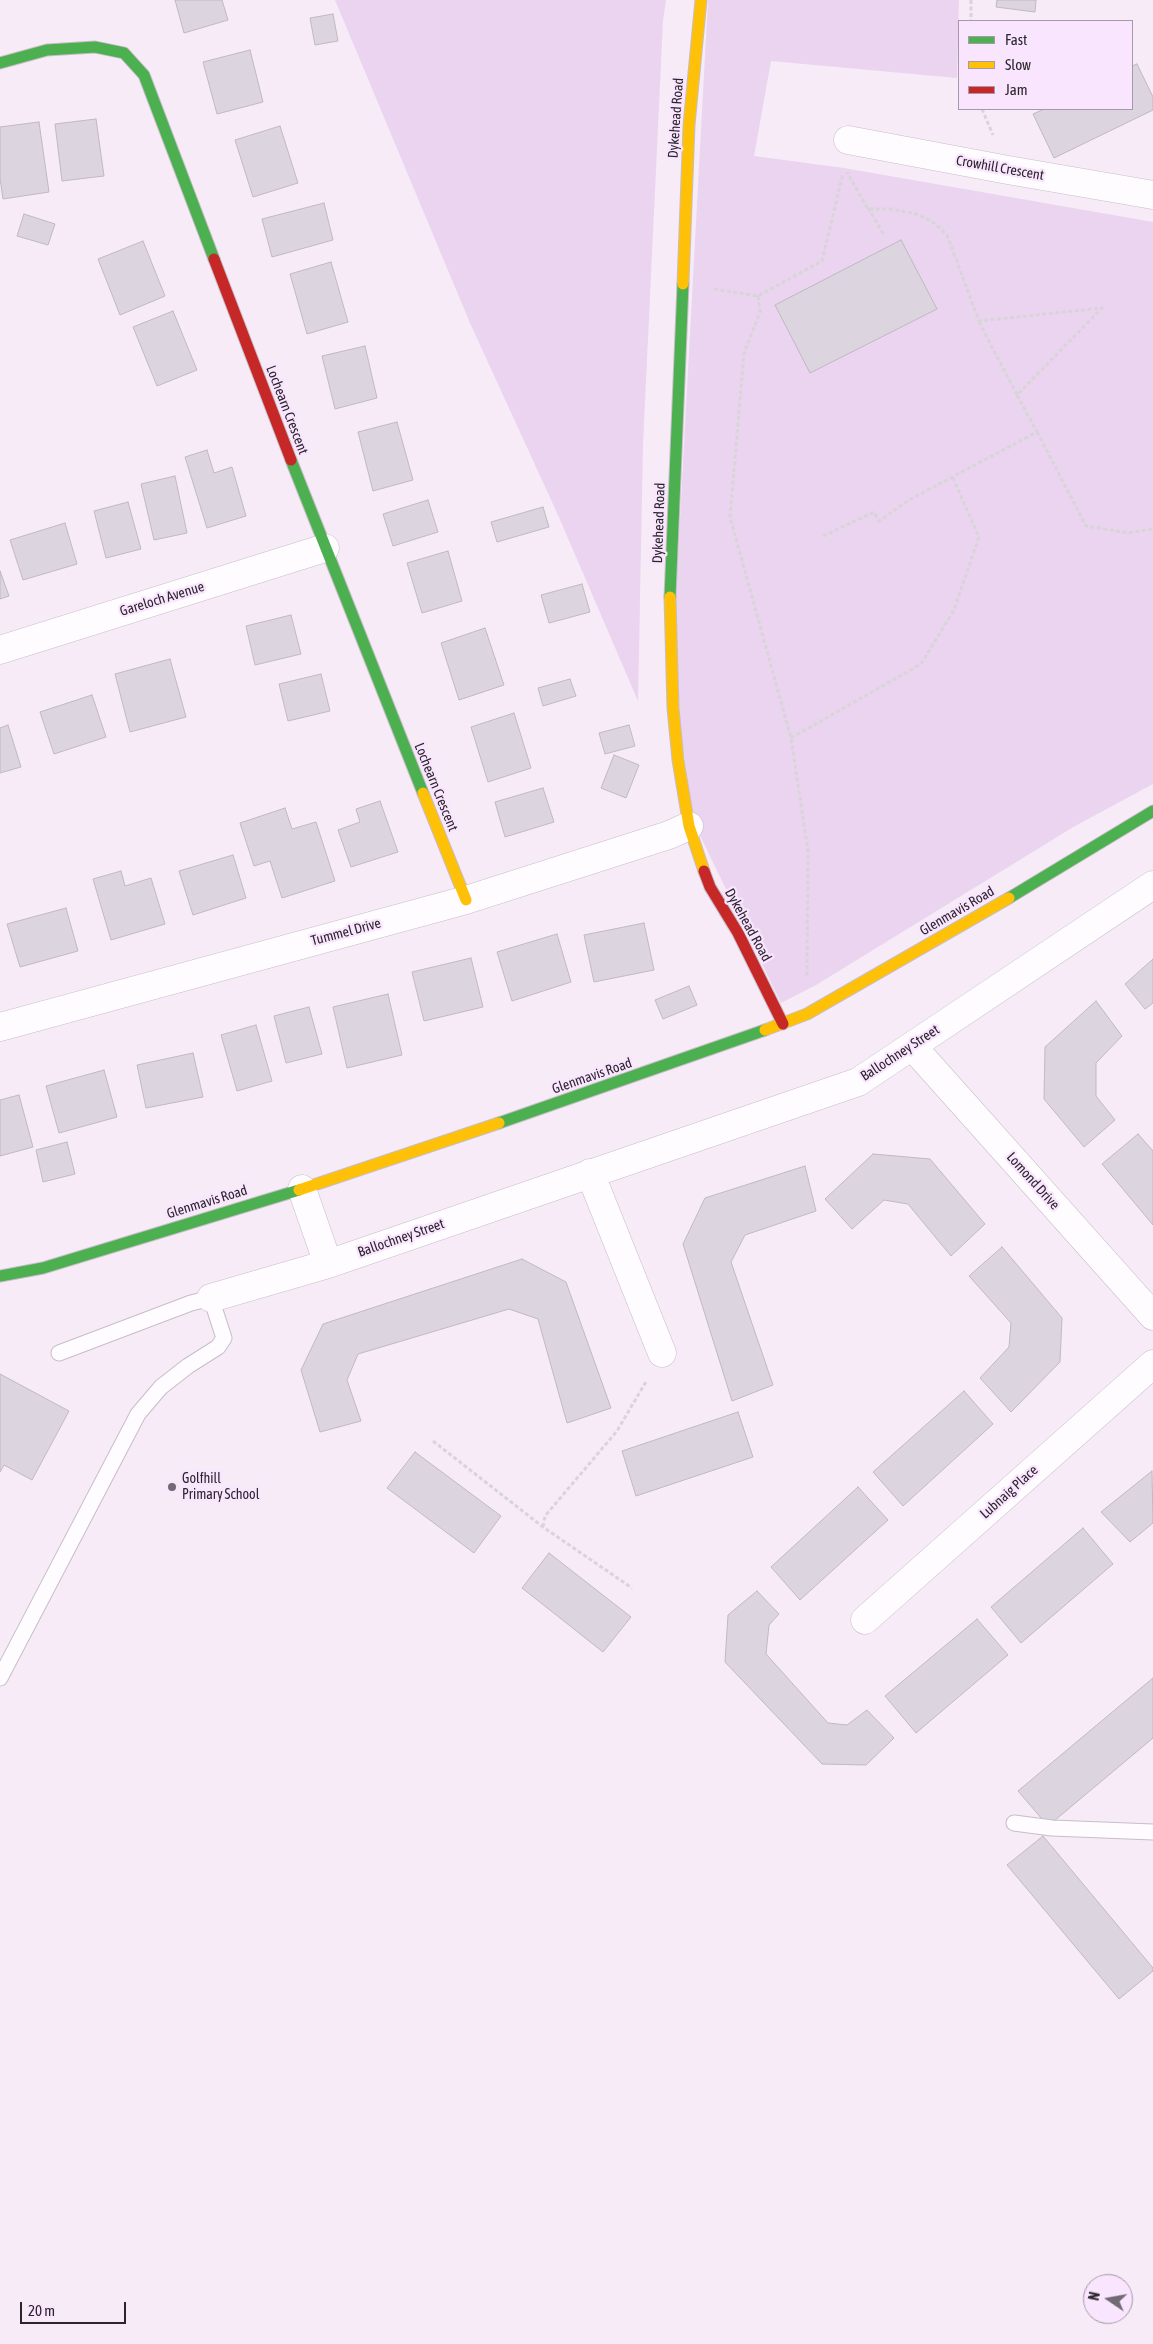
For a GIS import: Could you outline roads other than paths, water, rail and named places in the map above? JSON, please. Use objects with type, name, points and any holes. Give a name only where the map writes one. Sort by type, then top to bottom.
[{"type":"street","name":"Dykehead Road","points":[[701,0],[689,125],[670,609],[673,708],[678,760],[689,826],[710,887],[738,933],[783,1024]]},
{"type":"street","name":"Lochearn Crescent","points":[[0,63],[47,50],[95,47],[124,53],[144,75],[325,548],[466,900]]},
{"type":"street","name":"Crowhill Crescent","points":[[848,140],[1153,195]]},
{"type":"street","name":"Gareloch Avenue","points":[[0,650],[325,548]]},
{"type":"street","name":"Glenmavis Road","points":[[0,1276],[43,1268],[302,1189],[574,1098],[783,1024],[807,1014],[975,918],[1153,811]]},
{"type":"street","name":"Tummel Drive","points":[[0,1027],[466,900],[669,836],[689,826]]},
{"type":"street","name":"Ballochney Street","points":[[211,1298],[328,1264],[858,1082],[1153,884]]},
{"type":"street","name":"Lomond Drive","points":[[912,1046],[1153,1316]]},
{"type":"street","points":[[590,1173],[662,1353]]},
{"type":"street","points":[[302,1189],[328,1264]]},
{"type":"street","name":"Lubnaig Place","points":[[865,1620],[1153,1364]]},
{"type":"lane","points":[[0,1678],[138,1414],[161,1387],[188,1366],[218,1348],[224,1338],[211,1298],[191,1303],[59,1353]]},
{"type":"lane","points":[[1014,1823],[1052,1828],[1153,1832]]},
{"type":"place","name":"Golfhill Primary School","points":[[172,1487]]}]
